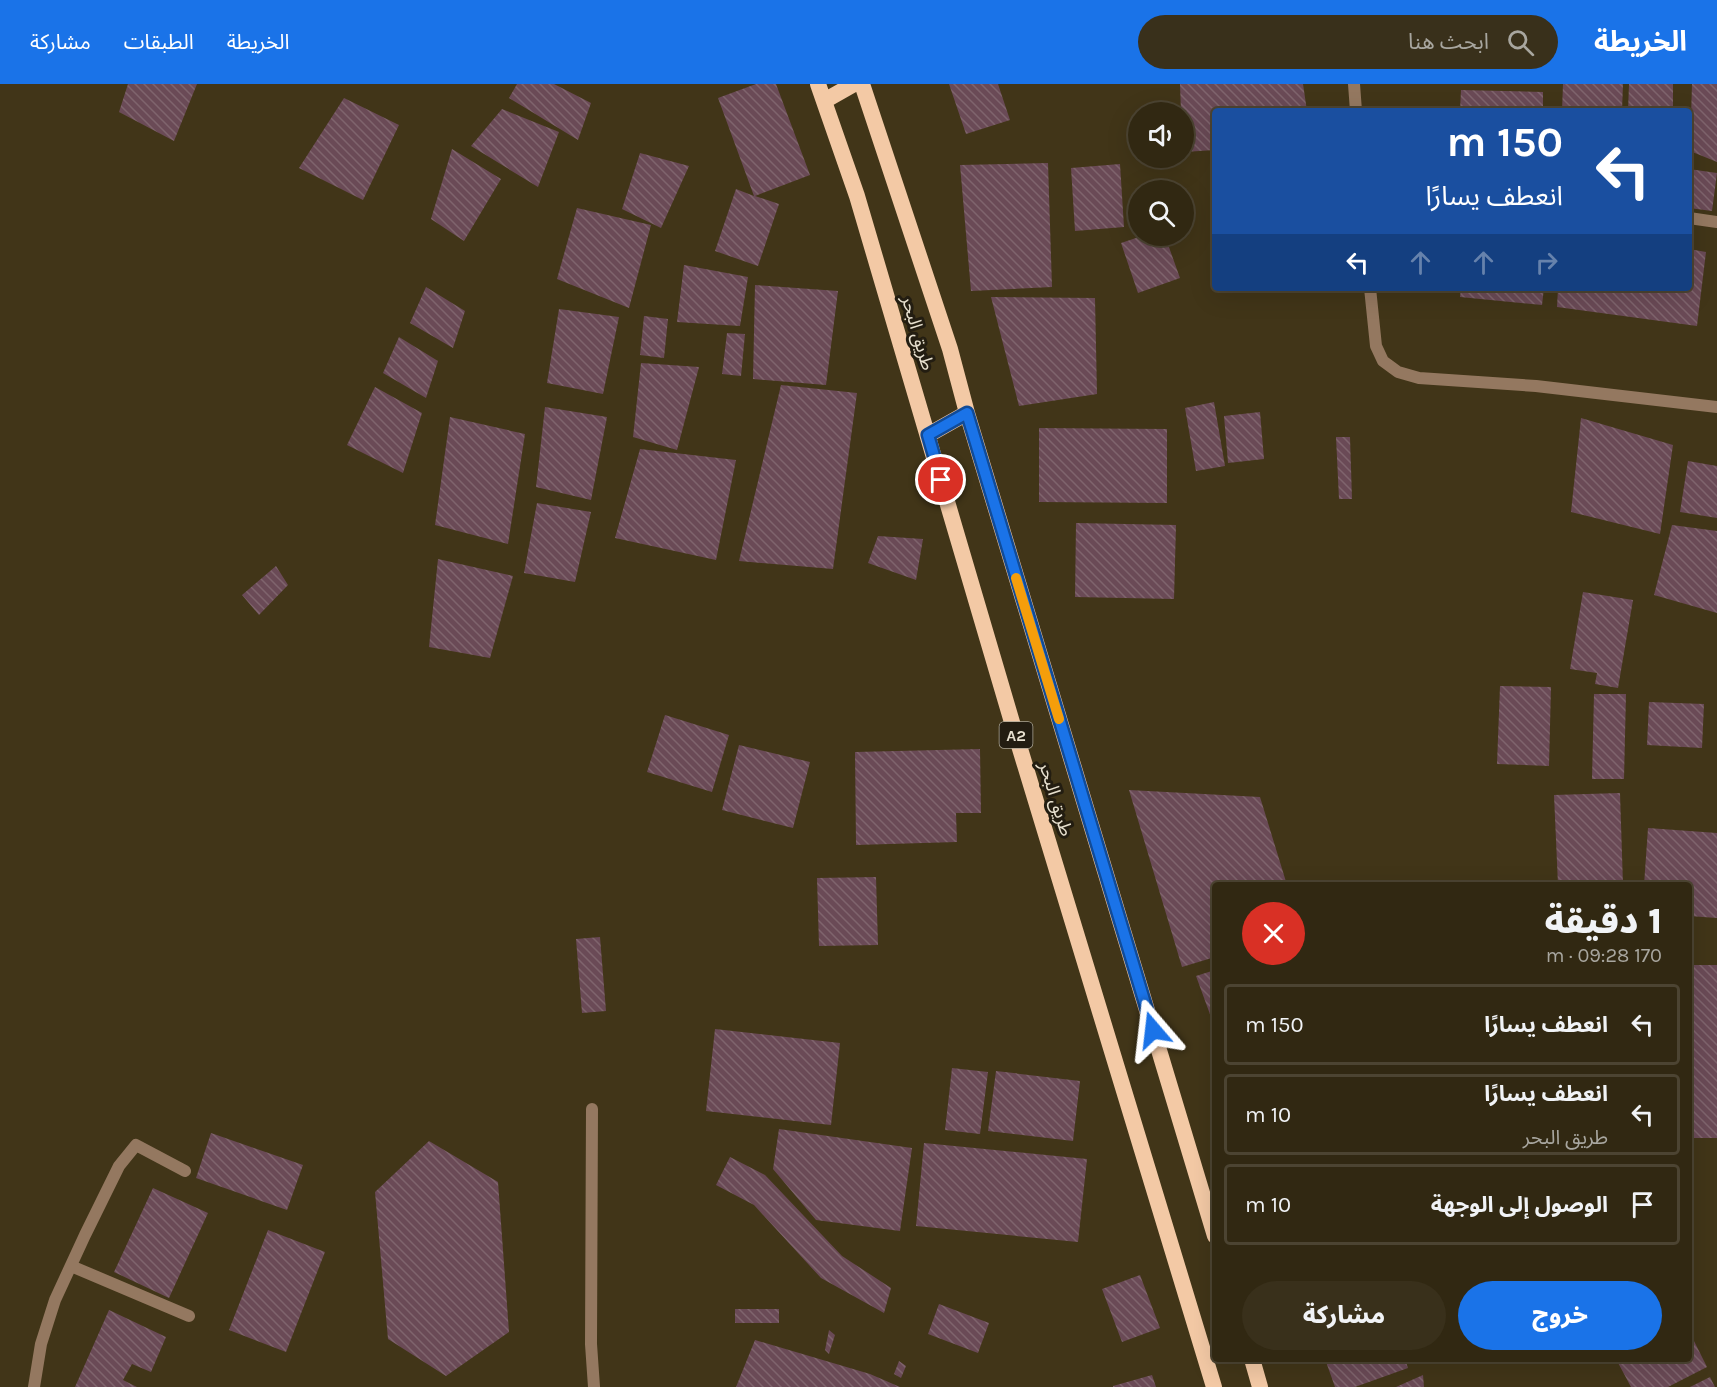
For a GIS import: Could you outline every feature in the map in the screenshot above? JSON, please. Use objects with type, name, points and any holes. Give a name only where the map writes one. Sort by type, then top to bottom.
[{"type":"highway","name":"طريق البحر","points":[[818,84],[857,196],[1014,729],[1214,1387]]},
{"type":"highway","points":[[824,101],[854,84]]},
{"type":"highway","name":"طريق البحر","points":[[862,84],[950,349],[967,413],[1212,1226]]},
{"type":"highway","points":[[928,435],[967,413]]},
{"type":"highway","points":[[1253,1362],[1260,1387]]},
{"type":"street","points":[[1354,84],[1356,108]]},
{"type":"street","points":[[1692,219],[1717,222]]},
{"type":"street","points":[[1370,291],[1376,346],[1383,361],[1398,372],[1419,378],[1536,386],[1717,406]]},
{"type":"street","points":[[592,1108],[591,1344],[594,1387]]},
{"type":"street","points":[[34,1387],[41,1344],[55,1300],[119,1166],[136,1145],[185,1171]]},
{"type":"street","points":[[71,1266],[189,1316]]},
{"type":"building","points":[[128,84],[197,84],[174,141],[119,112]]},
{"type":"building","points":[[517,84],[554,84],[591,103],[578,140],[509,98]]},
{"type":"building","points":[[756,84],[776,84],[810,175],[755,196],[779,204],[758,266],[715,251],[736,189],[754,196],[718,98]]},
{"type":"building","points":[[949,84],[998,84],[1010,120],[966,134]]},
{"type":"building","points":[[1180,84],[1303,84],[1307,108],[1212,108],[1212,150],[1194,151],[1194,102],[1181,102]]},
{"type":"building","points":[[1563,84],[1623,84],[1622,108],[1562,108]]},
{"type":"building","points":[[1629,84],[1673,84],[1673,108],[1628,108]]},
{"type":"building","points":[[1692,84],[1717,84],[1717,162],[1692,152]]},
{"type":"building","points":[[1461,90],[1543,92],[1543,108],[1460,108]]},
{"type":"building","points":[[344,98],[399,125],[363,200],[299,168]]},
{"type":"building","points":[[502,109],[559,132],[538,187],[471,146]]},
{"type":"building","points":[[452,149],[501,179],[464,241],[431,219]]},
{"type":"building","points":[[640,153],[689,166],[661,228],[622,209]]},
{"type":"building","points":[[1048,163],[1052,287],[971,291],[960,165]]},
{"type":"building","points":[[1120,164],[1124,227],[1075,231],[1071,168]]},
{"type":"building","points":[[1692,169],[1717,173],[1712,211],[1692,208]]},
{"type":"building","points":[[577,208],[651,225],[629,308],[557,279]]},
{"type":"building","points":[[1128,241],[1128,246],[1169,246],[1180,278],[1138,293],[1121,243]]},
{"type":"building","points":[[1692,250],[1706,252],[1697,326],[1557,307],[1558,291],[1692,291]]},
{"type":"building","points":[[684,265],[748,277],[740,326],[677,322]]},
{"type":"building","points":[[755,285],[838,291],[826,385],[753,379]]},
{"type":"building","points":[[426,287],[465,311],[453,348],[410,323]]},
{"type":"building","points":[[1461,291],[1544,291],[1542,305],[1460,297]]},
{"type":"building","points":[[991,297],[1095,298],[1097,394],[1019,406]]},
{"type":"building","points":[[559,309],[619,317],[603,394],[547,383]]},
{"type":"building","points":[[644,316],[668,319],[664,358],[640,355]]},
{"type":"building","points":[[727,333],[745,334],[741,376],[722,374]]},
{"type":"building","points":[[399,337],[438,361],[426,398],[383,373]]},
{"type":"building","points":[[641,363],[699,367],[677,450],[633,437]]},
{"type":"building","points":[[781,385],[857,393],[833,569],[739,561]]},
{"type":"building","points":[[375,387],[422,413],[403,473],[347,445]]},
{"type":"building","points":[[1214,402],[1225,466],[1196,471],[1185,408]]},
{"type":"building","points":[[545,407],[607,417],[591,500],[536,487]]},
{"type":"building","points":[[1260,412],[1264,459],[1228,463],[1224,416]]},
{"type":"building","points":[[450,417],[525,434],[508,544],[435,525]]},
{"type":"building","points":[[1581,418],[1673,445],[1660,534],[1571,512]]},
{"type":"building","points":[[1039,428],[1167,429],[1167,503],[1039,502]]},
{"type":"building","points":[[1336,437],[1350,437],[1352,499],[1339,499]]},
{"type":"building","points":[[640,449],[736,460],[716,560],[615,538]]},
{"type":"building","points":[[1688,461],[1717,466],[1717,518],[1680,512]]},
{"type":"building","points":[[537,503],[591,512],[575,582],[524,573]]},
{"type":"building","points":[[1076,523],[1176,525],[1174,599],[1075,597]]},
{"type":"building","points":[[1672,525],[1717,531],[1717,613],[1654,595]]},
{"type":"building","points":[[878,536],[923,539],[916,580],[868,563]]},
{"type":"building","points":[[438,559],[513,576],[490,658],[429,647]]},
{"type":"building","points":[[276,566],[288,585],[259,615],[242,595]]},
{"type":"building","points":[[1583,592],[1633,600],[1618,688],[1595,684],[1597,673],[1570,669]]},
{"type":"building","points":[[1500,686],[1551,687],[1549,766],[1497,764]]},
{"type":"building","points":[[1594,694],[1626,694],[1624,779],[1592,779]]},
{"type":"building","points":[[1649,702],[1704,704],[1702,748],[1647,745]]},
{"type":"building","points":[[665,715],[729,735],[712,792],[647,772]]},
{"type":"building","points":[[739,745],[810,762],[793,828],[722,810]]},
{"type":"building","points":[[980,749],[981,813],[956,813],[957,842],[856,845],[855,752]]},
{"type":"building","points":[[1129,790],[1260,797],[1286,882],[1212,882],[1212,958],[1182,967]]},
{"type":"building","points":[[1620,793],[1623,882],[1558,882],[1554,795]]},
{"type":"building","points":[[1648,828],[1717,833],[1717,918],[1692,916],[1692,882],[1644,882]]},
{"type":"building","points":[[876,877],[878,945],[819,946],[817,878]]},
{"type":"building","points":[[600,937],[606,1011],[582,1013],[576,939]]},
{"type":"building","points":[[1692,965],[1717,965],[1717,1138],[1692,1138]]},
{"type":"building","points":[[1212,971],[1212,1020],[1196,976]]},
{"type":"building","points":[[715,1029],[840,1043],[831,1125],[706,1111]]},
{"type":"building","points":[[952,1068],[988,1072],[980,1134],[945,1130]]},
{"type":"building","points":[[996,1071],[1080,1081],[1073,1141],[988,1131]]},
{"type":"building","points":[[779,1129],[912,1148],[900,1231],[816,1220],[773,1169]]},
{"type":"building","points":[[211,1133],[303,1165],[287,1210],[196,1178]]},
{"type":"building","points":[[429,1141],[498,1182],[509,1332],[446,1376],[388,1339],[375,1192]]},
{"type":"building","points":[[924,1143],[1087,1159],[1078,1242],[916,1226]]},
{"type":"building","points":[[730,1157],[765,1175],[842,1256],[891,1288],[884,1313],[821,1278],[754,1205],[716,1185]]},
{"type":"building","points":[[153,1188],[208,1213],[169,1298],[114,1272]]},
{"type":"building","points":[[268,1230],[325,1252],[286,1352],[229,1330]]},
{"type":"building","points":[[1140,1275],[1160,1328],[1122,1342],[1102,1289]]},
{"type":"building","points":[[939,1304],[989,1323],[978,1353],[928,1334]]},
{"type":"building","points":[[735,1309],[779,1309],[779,1323],[735,1323]]},
{"type":"building","points":[[109,1310],[166,1337],[151,1372],[132,1364],[123,1380],[137,1387],[75,1387]]},
{"type":"building","points":[[829,1330],[835,1335],[829,1354],[825,1350]]},
{"type":"building","points":[[1692,1337],[1707,1367],[1668,1387],[1631,1387],[1618,1362],[1692,1362]]},
{"type":"building","points":[[755,1340],[870,1374],[900,1387],[736,1387]]},
{"type":"building","points":[[899,1361],[906,1366],[901,1378],[894,1374]]},
{"type":"building","points":[[1326,1362],[1406,1362],[1408,1368],[1355,1387],[1335,1387]]},
{"type":"building","points":[[1152,1375],[1156,1387],[1113,1387],[1113,1386]]},
{"type":"building","points":[[1423,1375],[1424,1387],[1396,1387]]},
{"type":"building","points":[[1710,1377],[1715,1387],[1690,1387]]},
{"type":"slow traffic","points":[[1016,578],[1059,719]]},
{"type":"route","points":[[941,480],[928,435],[967,413],[1153,1030]]}]
